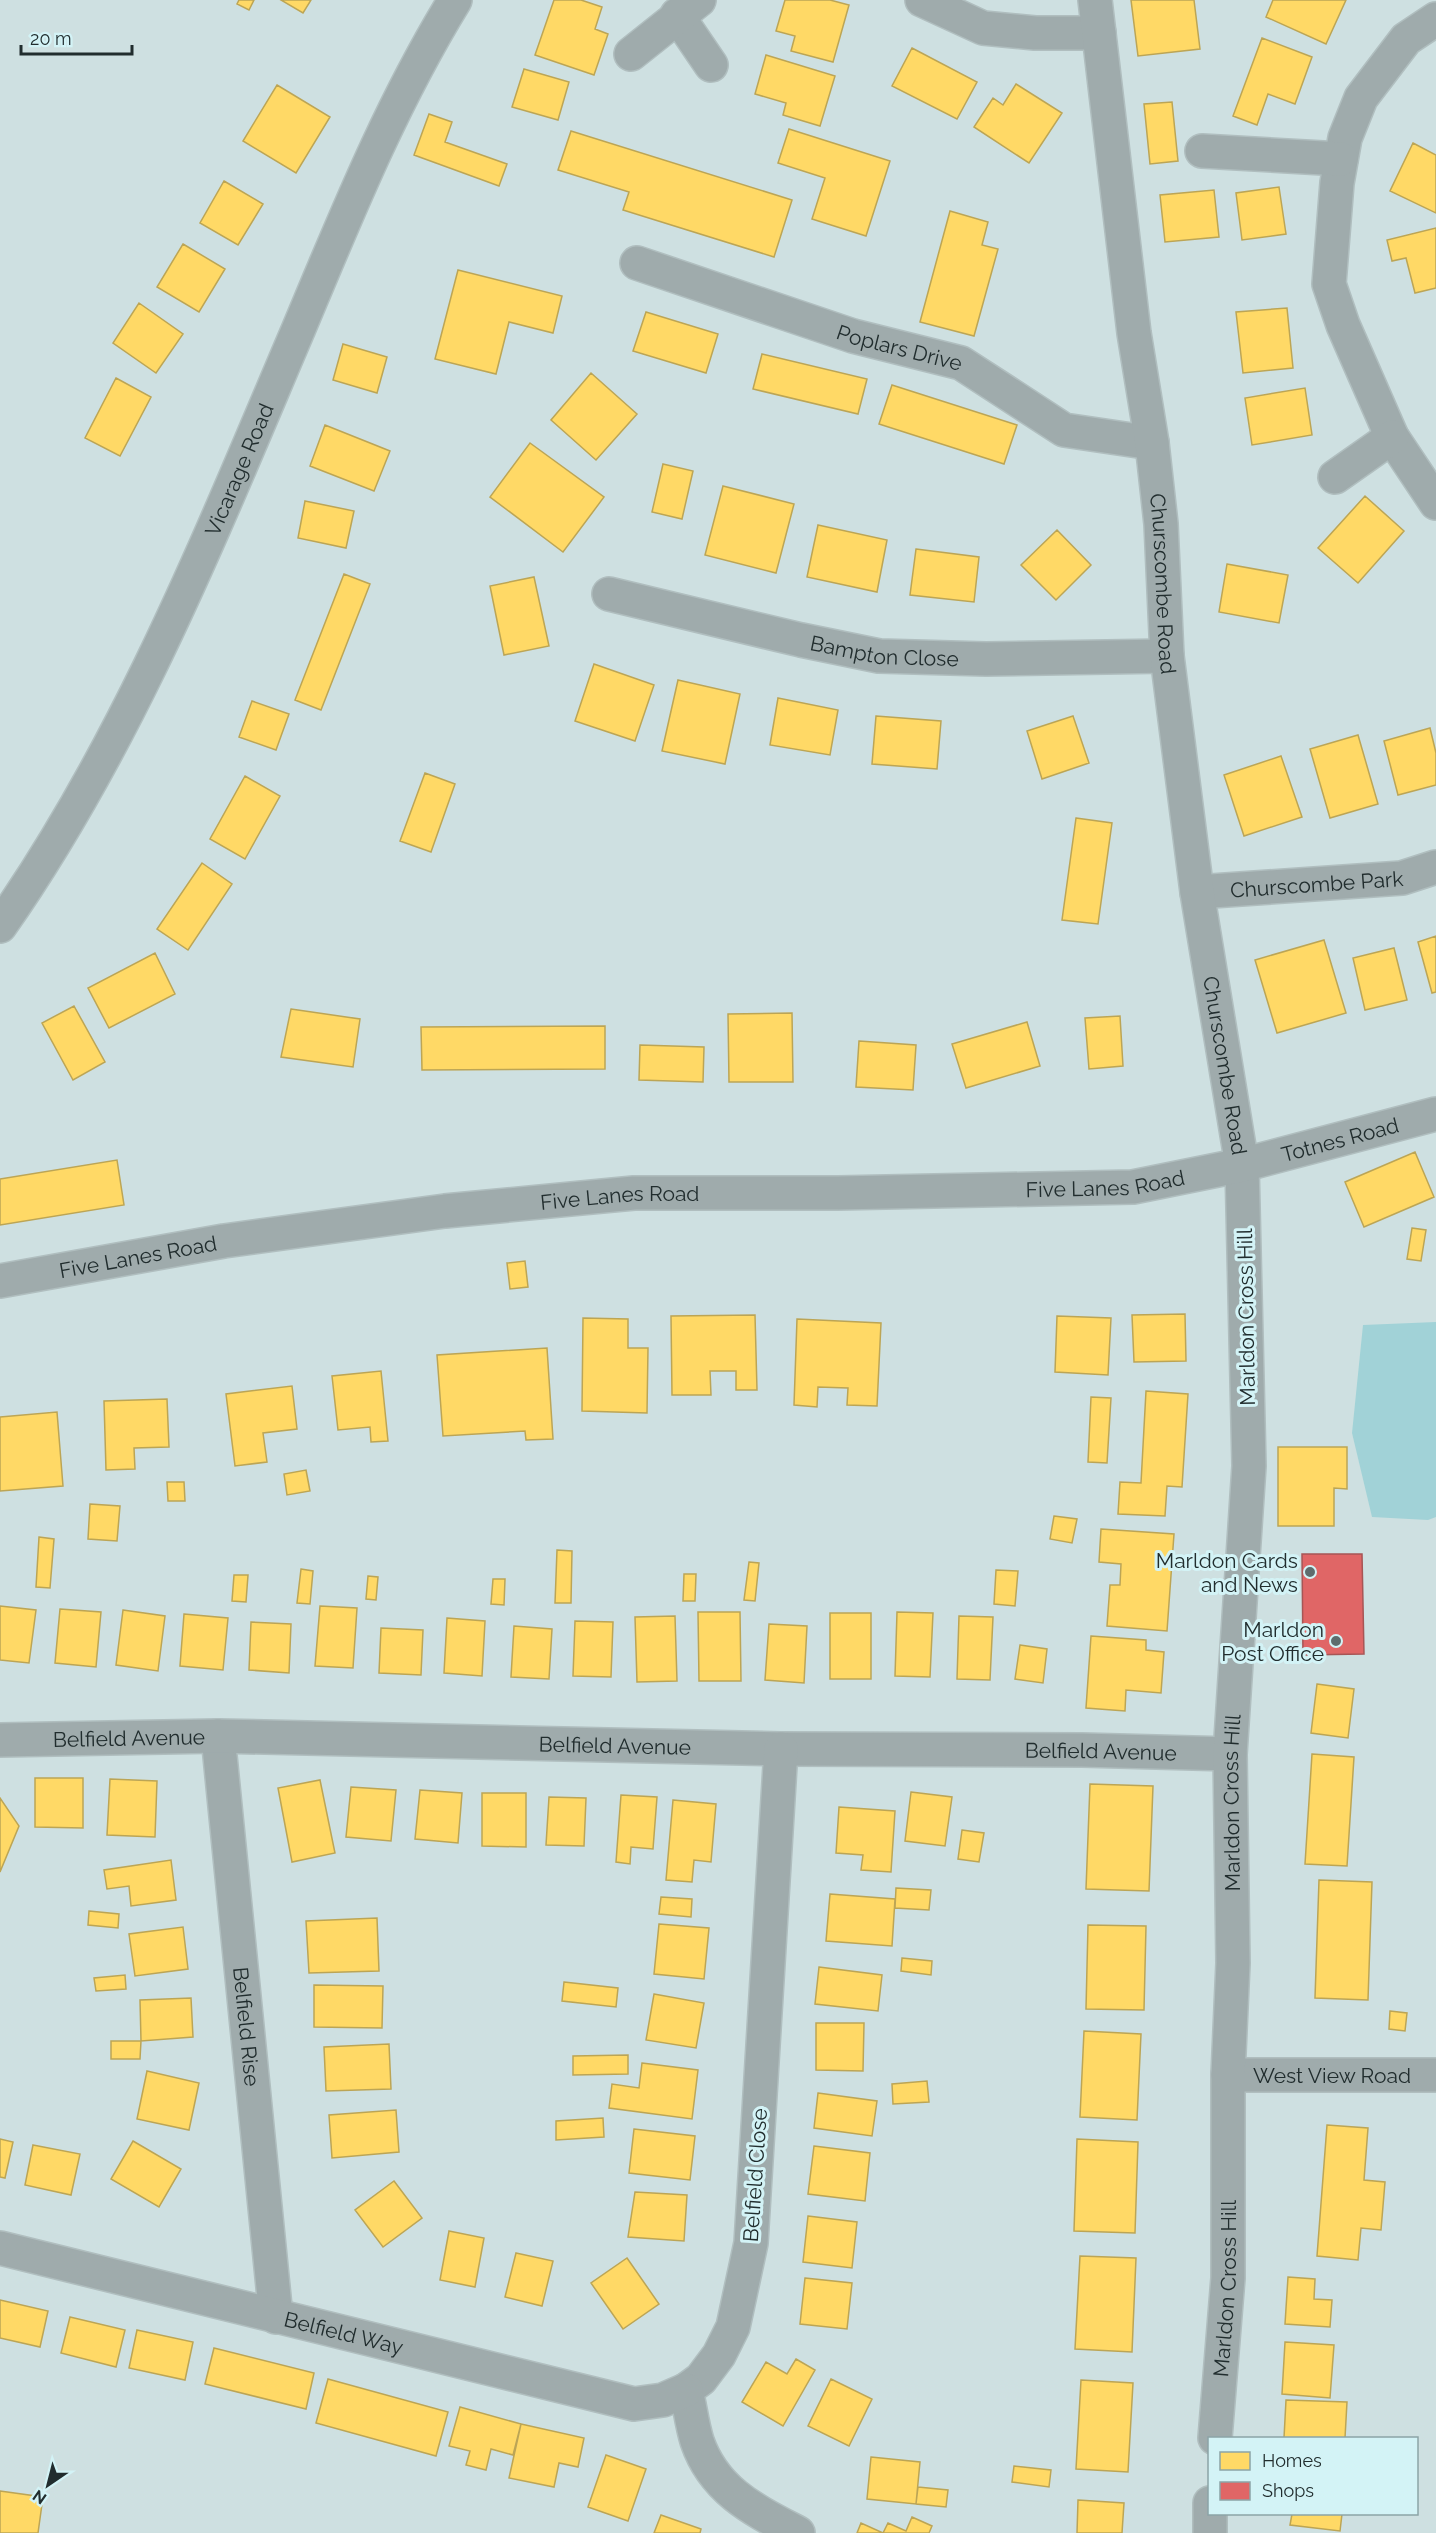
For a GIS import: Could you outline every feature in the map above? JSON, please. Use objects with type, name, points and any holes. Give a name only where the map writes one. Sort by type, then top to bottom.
[{"type":"street","name":"Vicarage Road","points":[[0,927],[43,865],[126,712],[208,544],[378,139],[455,0]]},
{"type":"street","points":[[922,0],[983,28],[1035,33],[1099,33]]},
{"type":"street","name":"Churscombe Road","points":[[1095,0],[1134,333],[1152,442],[1161,524],[1167,656],[1197,892],[1242,1166]]},
{"type":"street","points":[[631,54],[688,8],[711,65]]},
{"type":"street","points":[[1436,19],[1406,39],[1361,98],[1345,138],[1341,159],[1329,284],[1343,325],[1392,437],[1436,503]]},
{"type":"street","points":[[1202,151],[1341,159]]},
{"type":"street","name":"Poplars Drive","points":[[637,263],[853,336],[961,363],[1064,429],[1152,442]]},
{"type":"street","points":[[1335,477],[1392,437]]},
{"type":"street","name":"Bampton Close","points":[[609,594],[801,640],[879,656],[986,659],[1167,656]]},
{"type":"street","name":"Churscombe Park","points":[[1197,892],[1402,878],[1436,867]]},
{"type":"street","name":"Totnes Road","points":[[1242,1166],[1436,1114]]},
{"type":"street","name":"Five Lanes Road","points":[[0,1281],[224,1241],[444,1211],[634,1193],[838,1193],[1133,1187],[1242,1166]]},
{"type":"street","name":"Marldon Cross Hill","points":[[1215,2437],[1228,2278],[1228,2075],[1233,1963],[1230,1754],[1250,1466],[1242,1166]]},
{"type":"street","name":"Belfield Avenue","points":[[0,1740],[218,1736],[781,1749],[1082,1749],[1230,1754]]},
{"type":"street","name":"Belfield Rise","points":[[218,1736],[276,2317]]},
{"type":"street","name":"Belfield Close","points":[[686,2390],[707,2371],[719,2355],[733,2327],[751,2243],[781,1749]]},
{"type":"street","name":"West View Road","points":[[1228,2075],[1436,2075]]},
{"type":"street","name":"Belfield Way","points":[[0,2248],[634,2404],[663,2400],[686,2390]]},
{"type":"street","points":[[686,2390],[697,2441],[711,2470],[737,2499],[798,2533]]},
{"type":"street","points":[[1209,2515],[1210,2533]]},
{"type":"shaded area","points":[[1436,1322],[1436,1517],[1428,1520],[1372,1517],[1352,1433],[1363,1325]]},
{"type":"building: Homes","points":[[239,0],[254,0],[249,10],[237,4]]},
{"type":"building: Homes","points":[[281,0],[311,0],[303,13]]},
{"type":"building: Homes","points":[[554,0],[581,0],[602,7],[595,29],[608,34],[594,75],[535,55]]},
{"type":"building: Homes","points":[[785,0],[830,0],[849,5],[833,62],[791,51],[795,36],[776,31]]},
{"type":"building: Homes","points":[[1131,0],[1194,0],[1200,49],[1138,56]]},
{"type":"building: Homes","points":[[1273,0],[1346,0],[1326,44],[1266,17]]},
{"type":"building: Homes","points":[[1262,38],[1312,57],[1295,104],[1268,94],[1257,125],[1233,116]]},
{"type":"building: Homes","points":[[912,48],[977,82],[957,119],[892,86]]},
{"type":"building: Homes","points":[[766,55],[835,76],[820,126],[783,115],[786,103],[755,94]]},
{"type":"building: Homes","points":[[524,69],[569,82],[558,120],[512,107]]},
{"type":"building: Homes","points":[[1016,84],[1062,113],[1029,163],[974,127],[993,98],[1003,105]]},
{"type":"building: Homes","points":[[277,85],[330,117],[296,173],[243,141]]},
{"type":"building: Homes","points":[[1172,102],[1178,161],[1150,164],[1144,104]]},
{"type":"building: Homes","points":[[429,114],[452,122],[445,142],[507,164],[499,186],[414,155]]},
{"type":"building: Homes","points":[[789,129],[890,161],[866,236],[812,219],[825,178],[778,163]]},
{"type":"building: Homes","points":[[571,131],[792,200],[774,257],[623,210],[629,192],[558,170]]},
{"type":"building: Homes","points":[[1413,143],[1436,155],[1436,213],[1390,191]]},
{"type":"building: Homes","points":[[224,181],[263,204],[238,245],[200,223]]},
{"type":"building: Homes","points":[[1279,187],[1286,234],[1242,240],[1236,193]]},
{"type":"building: Homes","points":[[1214,190],[1219,237],[1165,242],[1160,195]]},
{"type":"building: Homes","points":[[950,211],[988,222],[982,245],[998,249],[974,336],[920,322]]},
{"type":"building: Homes","points":[[1436,228],[1436,288],[1415,293],[1406,258],[1392,261],[1387,240]]},
{"type":"building: Homes","points":[[183,244],[225,269],[199,312],[157,287]]},
{"type":"building: Homes","points":[[458,270],[562,296],[553,333],[509,322],[496,374],[435,359]]},
{"type":"building: Homes","points":[[139,303],[183,334],[156,373],[113,343]]},
{"type":"building: Homes","points":[[1287,308],[1293,368],[1243,373],[1236,312]]},
{"type":"building: Homes","points":[[646,312],[718,334],[706,373],[633,351]]},
{"type":"building: Homes","points":[[343,344],[387,357],[377,393],[333,380]]},
{"type":"building: Homes","points":[[762,354],[867,379],[858,414],[753,389]]},
{"type":"building: Homes","points":[[591,373],[637,414],[596,460],[551,420]]},
{"type":"building: Homes","points":[[116,378],[151,397],[120,456],[85,438]]},
{"type":"building: Homes","points":[[892,385],[1017,425],[1004,464],[879,424]]},
{"type":"building: Homes","points":[[1305,388],[1312,435],[1252,445],[1245,398]]},
{"type":"building: Homes","points":[[325,425],[390,451],[374,491],[310,466]]},
{"type":"building: Homes","points":[[530,443],[604,497],[563,552],[490,497]]},
{"type":"building: Homes","points":[[663,464],[693,471],[682,519],[652,512]]},
{"type":"building: Homes","points":[[723,486],[794,504],[776,573],[705,555]]},
{"type":"building: Homes","points":[[1365,496],[1404,531],[1358,583],[1318,548]]},
{"type":"building: Homes","points":[[305,501],[354,511],[346,548],[298,538]]},
{"type":"building: Homes","points":[[818,525],[887,540],[877,592],[807,577]]},
{"type":"building: Homes","points":[[1057,530],[1091,565],[1056,600],[1021,565]]},
{"type":"building: Homes","points":[[916,549],[979,557],[974,602],[910,595]]},
{"type":"building: Homes","points":[[1227,564],[1288,575],[1279,623],[1219,612]]},
{"type":"building: Homes","points":[[344,574],[370,584],[321,710],[295,700]]},
{"type":"building: Homes","points":[[534,577],[549,646],[504,655],[490,586]]},
{"type":"building: Homes","points":[[594,664],[654,685],[635,741],[575,721]]},
{"type":"building: Homes","points":[[678,680],[740,694],[725,764],[662,751]]},
{"type":"building: Homes","points":[[778,698],[838,710],[830,755],[770,745]]},
{"type":"building: Homes","points":[[252,701],[289,714],[276,750],[239,737]]},
{"type":"building: Homes","points":[[876,716],[941,721],[937,769],[872,764]]},
{"type":"building: Homes","points":[[1073,716],[1089,763],[1042,779],[1027,731]]},
{"type":"building: Homes","points":[[1430,728],[1436,753],[1436,785],[1398,795],[1384,741]]},
{"type":"building: Homes","points":[[1358,735],[1378,804],[1330,818],[1310,749]]},
{"type":"building: Homes","points":[[1281,756],[1302,817],[1244,836],[1224,775]]},
{"type":"building: Homes","points":[[425,773],[455,784],[431,852],[400,841]]},
{"type":"building: Homes","points":[[245,776],[280,796],[245,859],[210,839]]},
{"type":"building: Homes","points":[[1076,818],[1112,823],[1098,924],[1062,920]]},
{"type":"building: Homes","points":[[202,863],[232,884],[188,950],[157,929]]},
{"type":"building: Homes","points":[[1436,936],[1436,992],[1432,993],[1418,942]]},
{"type":"building: Homes","points":[[1324,940],[1346,1013],[1277,1033],[1255,960]]},
{"type":"building: Homes","points":[[1394,948],[1407,1000],[1365,1010],[1353,958]]},
{"type":"building: Homes","points":[[155,953],[175,994],[109,1028],[88,988]]},
{"type":"building: Homes","points":[[74,1006],[105,1062],[73,1080],[42,1023]]},
{"type":"building: Homes","points":[[291,1009],[360,1019],[353,1067],[281,1057]]},
{"type":"building: Homes","points":[[792,1013],[793,1082],[729,1082],[728,1014]]},
{"type":"building: Homes","points":[[1120,1016],[1123,1066],[1089,1069],[1085,1018]]},
{"type":"building: Homes","points":[[1027,1022],[1040,1066],[966,1088],[952,1044]]},
{"type":"building: Homes","points":[[605,1026],[605,1069],[422,1070],[421,1027]]},
{"type":"building: Homes","points":[[859,1041],[916,1045],[913,1090],[856,1087]]},
{"type":"building: Homes","points":[[640,1045],[704,1047],[703,1082],[639,1080]]},
{"type":"building: Homes","points":[[1415,1152],[1434,1197],[1364,1227],[1345,1182]]},
{"type":"building: Homes","points":[[117,1160],[124,1205],[0,1225],[0,1179]]},
{"type":"building: Homes","points":[[1412,1228],[1426,1230],[1421,1261],[1407,1259]]},
{"type":"building: Homes","points":[[525,1261],[528,1287],[510,1289],[507,1263]]},
{"type":"building: Homes","points":[[1185,1314],[1186,1361],[1134,1362],[1132,1315]]},
{"type":"building: Homes","points":[[755,1315],[757,1390],[736,1390],[736,1371],[710,1371],[711,1395],[672,1395],[671,1316]]},
{"type":"building: Homes","points":[[1057,1316],[1111,1318],[1108,1375],[1055,1372]]},
{"type":"building: Homes","points":[[583,1318],[628,1319],[628,1348],[648,1348],[647,1413],[582,1411]]},
{"type":"building: Homes","points":[[797,1319],[881,1323],[877,1406],[847,1405],[848,1388],[818,1387],[817,1407],[794,1405]]},
{"type":"building: Homes","points":[[547,1348],[553,1439],[526,1440],[525,1431],[443,1436],[437,1355]]},
{"type":"building: Homes","points":[[381,1371],[388,1441],[371,1442],[370,1427],[338,1430],[332,1376]]},
{"type":"building: Homes","points":[[292,1386],[297,1429],[263,1433],[267,1462],[235,1466],[226,1394]]},
{"type":"building: Homes","points":[[1146,1391],[1188,1394],[1182,1487],[1167,1486],[1165,1516],[1118,1514],[1120,1482],[1141,1483]]},
{"type":"building: Homes","points":[[1091,1397],[1111,1398],[1107,1463],[1088,1462]]},
{"type":"building: Homes","points":[[167,1399],[169,1447],[134,1448],[135,1469],[106,1470],[104,1401]]},
{"type":"building: Homes","points":[[57,1412],[63,1486],[0,1491],[0,1417]]},
{"type":"building: Homes","points":[[1278,1447],[1347,1447],[1347,1489],[1334,1488],[1334,1526],[1278,1526]]},
{"type":"building: Homes","points":[[306,1470],[310,1491],[287,1495],[284,1474]]},
{"type":"building: Homes","points":[[167,1482],[184,1482],[185,1501],[168,1501]]},
{"type":"building: Homes","points":[[90,1504],[120,1506],[117,1541],[88,1539]]},
{"type":"building: Homes","points":[[1054,1516],[1077,1519],[1072,1543],[1050,1539]]},
{"type":"building: Homes","points":[[1101,1529],[1174,1534],[1167,1631],[1107,1626],[1110,1585],[1120,1585],[1121,1564],[1099,1562]]},
{"type":"building: Homes","points":[[39,1537],[54,1539],[50,1588],[36,1587]]},
{"type":"building: Homes","points":[[557,1550],[572,1551],[571,1603],[555,1603]]},
{"type":"building: Homes","points":[[749,1562],[759,1563],[755,1601],[744,1600]]},
{"type":"building: Homes","points":[[301,1569],[313,1571],[310,1604],[297,1603]]},
{"type":"building: Homes","points":[[996,1570],[1018,1571],[1015,1606],[994,1604]]},
{"type":"building: Homes","points":[[684,1574],[696,1574],[695,1601],[683,1601]]},
{"type":"building: Homes","points":[[234,1575],[248,1575],[246,1602],[232,1601]]},
{"type":"building: Homes","points":[[368,1576],[378,1577],[376,1600],[366,1599]]},
{"type":"building: Homes","points":[[493,1579],[505,1579],[504,1605],[491,1604]]},
{"type":"building: Homes","points":[[0,1606],[36,1610],[29,1663],[0,1660]]},
{"type":"building: Homes","points":[[320,1606],[357,1608],[353,1668],[315,1666]]},
{"type":"building: Homes","points":[[60,1609],[101,1612],[96,1667],[55,1663]]},
{"type":"building: Homes","points":[[123,1610],[165,1616],[158,1671],[116,1665]]},
{"type":"building: Homes","points":[[698,1612],[740,1612],[741,1681],[699,1681]]},
{"type":"building: Homes","points":[[897,1612],[933,1613],[930,1677],[895,1676]]},
{"type":"building: Homes","points":[[830,1613],[871,1613],[871,1679],[830,1679]]},
{"type":"building: Homes","points":[[184,1614],[228,1618],[223,1670],[180,1666]]},
{"type":"building: Homes","points":[[675,1616],[677,1681],[637,1682],[635,1617]]},
{"type":"building: Homes","points":[[959,1616],[993,1617],[990,1680],[957,1679]]},
{"type":"building: Homes","points":[[447,1618],[485,1621],[482,1676],[444,1673]]},
{"type":"building: Homes","points":[[575,1621],[613,1622],[611,1677],[573,1676]]},
{"type":"building: Homes","points":[[251,1622],[291,1624],[289,1673],[249,1670]]},
{"type":"building: Homes","points":[[769,1624],[807,1626],[804,1683],[765,1680]]},
{"type":"building: Homes","points":[[514,1626],[552,1629],[549,1679],[511,1677]]},
{"type":"building: Homes","points":[[381,1628],[423,1630],[421,1675],[379,1673]]},
{"type":"building: Homes","points":[[1091,1636],[1146,1640],[1146,1650],[1164,1652],[1161,1693],[1126,1690],[1125,1711],[1086,1708]]},
{"type":"building: Homes","points":[[1020,1645],[1047,1649],[1043,1683],[1015,1679]]},
{"type":"building: Homes","points":[[1317,1684],[1354,1689],[1348,1738],[1311,1733]]},
{"type":"building: Homes","points":[[1312,1754],[1354,1757],[1347,1866],[1305,1864]]},
{"type":"building: Homes","points":[[35,1778],[83,1778],[83,1828],[35,1827]]},
{"type":"building: Homes","points":[[110,1779],[157,1781],[155,1837],[107,1835]]},
{"type":"building: Homes","points":[[320,1780],[335,1853],[292,1862],[278,1788]]},
{"type":"building: Homes","points":[[1090,1784],[1153,1786],[1149,1891],[1086,1889]]},
{"type":"building: Homes","points":[[351,1787],[396,1790],[391,1841],[346,1837]]},
{"type":"building: Homes","points":[[420,1790],[462,1793],[458,1843],[415,1839]]},
{"type":"building: Homes","points":[[911,1792],[952,1797],[945,1846],[905,1841]]},
{"type":"building: Homes","points":[[482,1793],[526,1793],[526,1847],[482,1846]]},
{"type":"building: Homes","points":[[621,1795],[657,1797],[653,1849],[631,1847],[630,1864],[616,1862]]},
{"type":"building: Homes","points":[[549,1797],[586,1798],[584,1846],[546,1845]]},
{"type":"building: Homes","points":[[0,1798],[19,1826],[0,1872]]},
{"type":"building: Homes","points":[[673,1800],[716,1804],[711,1862],[694,1860],[692,1882],[666,1880]]},
{"type":"building: Homes","points":[[839,1807],[895,1811],[891,1872],[861,1870],[863,1855],[836,1853]]},
{"type":"building: Homes","points":[[962,1830],[984,1833],[979,1862],[958,1859]]},
{"type":"building: Homes","points":[[171,1860],[176,1900],[131,1906],[129,1886],[107,1889],[104,1870]]},
{"type":"building: Homes","points":[[1319,1880],[1372,1882],[1368,2000],[1315,1998]]},
{"type":"building: Homes","points":[[896,1888],[931,1890],[929,1910],[895,1908]]},
{"type":"building: Homes","points":[[830,1894],[895,1899],[892,1946],[826,1941]]},
{"type":"building: Homes","points":[[661,1897],[692,1899],[691,1917],[659,1914]]},
{"type":"building: Homes","points":[[89,1911],[119,1914],[118,1928],[88,1925]]},
{"type":"building: Homes","points":[[377,1918],[379,1971],[309,1973],[306,1921]]},
{"type":"building: Homes","points":[[659,1924],[709,1928],[704,1979],[654,1974]]},
{"type":"building: Homes","points":[[1088,1925],[1146,1926],[1144,2010],[1086,2009]]},
{"type":"building: Homes","points":[[183,1927],[188,1969],[135,1976],[129,1934]]},
{"type":"building: Homes","points":[[902,1958],[932,1961],[931,1975],[901,1971]]},
{"type":"building: Homes","points":[[819,1967],[882,1975],[878,2011],[815,2004]]},
{"type":"building: Homes","points":[[125,1975],[126,1989],[96,1991],[94,1978]]},
{"type":"building: Homes","points":[[564,1982],[618,1988],[616,2007],[562,2001]]},
{"type":"building: Homes","points":[[314,1985],[383,1986],[382,2028],[314,2027]]},
{"type":"building: Homes","points":[[654,1994],[704,2003],[696,2048],[646,2040]]},
{"type":"building: Homes","points":[[191,1998],[193,2037],[141,2041],[140,2000]]},
{"type":"building: Homes","points":[[1390,2011],[1407,2013],[1405,2031],[1389,2029]]},
{"type":"building: Homes","points":[[816,2023],[864,2023],[863,2071],[816,2070]]},
{"type":"building: Homes","points":[[1084,2031],[1141,2034],[1137,2120],[1080,2117]]},
{"type":"building: Homes","points":[[111,2041],[141,2041],[140,2059],[111,2059]]},
{"type":"building: Homes","points":[[389,2044],[391,2089],[326,2091],[324,2047]]},
{"type":"building: Homes","points":[[628,2055],[628,2074],[573,2075],[573,2056]]},
{"type":"building: Homes","points":[[642,2063],[698,2070],[692,2119],[609,2108],[612,2084],[639,2088]]},
{"type":"building: Homes","points":[[147,2071],[199,2083],[189,2130],[137,2119]]},
{"type":"building: Homes","points":[[927,2081],[929,2102],[893,2104],[892,2084]]},
{"type":"building: Homes","points":[[818,2093],[877,2101],[872,2136],[814,2128]]},
{"type":"building: Homes","points":[[396,2110],[399,2152],[332,2158],[329,2115]]},
{"type":"building: Homes","points":[[603,2118],[604,2137],[556,2140],[556,2121]]},
{"type":"building: Homes","points":[[1327,2125],[1368,2128],[1364,2180],[1385,2182],[1381,2230],[1361,2228],[1358,2260],[1317,2256]]},
{"type":"building: Homes","points":[[634,2129],[695,2136],[690,2180],[629,2173]]},
{"type":"building: Homes","points":[[0,2139],[13,2142],[5,2178],[0,2177]]},
{"type":"building: Homes","points":[[1077,2139],[1138,2142],[1135,2233],[1074,2231]]},
{"type":"building: Homes","points":[[133,2141],[181,2169],[159,2207],[111,2179]]},
{"type":"building: Homes","points":[[33,2145],[80,2154],[71,2195],[25,2185]]},
{"type":"building: Homes","points":[[814,2146],[870,2153],[865,2201],[808,2194]]},
{"type":"building: Homes","points":[[394,2181],[422,2218],[383,2247],[355,2210]]},
{"type":"building: Homes","points":[[635,2192],[687,2195],[684,2241],[628,2237]]},
{"type":"building: Homes","points":[[808,2216],[857,2222],[852,2268],[803,2262]]},
{"type":"building: Homes","points":[[449,2231],[484,2238],[475,2287],[440,2280]]},
{"type":"building: Homes","points":[[516,2253],[553,2261],[542,2306],[505,2297]]},
{"type":"building: Homes","points":[[1080,2256],[1136,2258],[1132,2352],[1075,2349]]},
{"type":"building: Homes","points":[[627,2258],[659,2304],[623,2329],[591,2283]]},
{"type":"building: Homes","points":[[1288,2277],[1315,2279],[1314,2299],[1332,2300],[1330,2327],[1285,2324]]},
{"type":"building: Homes","points":[[805,2278],[852,2283],[847,2329],[800,2324]]},
{"type":"building: Homes","points":[[0,2300],[48,2311],[40,2347],[0,2338]]},
{"type":"building: Homes","points":[[70,2317],[125,2330],[116,2367],[61,2353]]},
{"type":"building: Homes","points":[[137,2330],[193,2342],[185,2380],[129,2368]]},
{"type":"building: Homes","points":[[1285,2342],[1334,2345],[1330,2398],[1282,2394]]},
{"type":"building: Homes","points":[[214,2348],[314,2373],[306,2409],[205,2384]]},
{"type":"building: Homes","points":[[796,2359],[815,2370],[783,2426],[742,2402],[766,2362],[787,2374]]},
{"type":"building: Homes","points":[[328,2379],[448,2412],[436,2456],[316,2423]]},
{"type":"building: Homes","points":[[831,2379],[872,2399],[849,2446],[808,2426]]},
{"type":"building: Homes","points":[[1081,2380],[1133,2383],[1128,2472],[1076,2469]]},
{"type":"building: Homes","points":[[1286,2400],[1347,2402],[1345,2437],[1284,2437]]},
{"type":"building: Homes","points":[[460,2407],[521,2424],[513,2455],[491,2449],[486,2470],[466,2465],[470,2451],[449,2446]]},
{"type":"building: Homes","points":[[521,2424],[584,2438],[578,2467],[559,2463],[554,2487],[509,2478]]},
{"type":"building: Homes","points":[[606,2455],[646,2469],[628,2521],[588,2507]]},
{"type":"building: Homes","points":[[871,2457],[920,2462],[916,2504],[867,2499]]},
{"type":"building: Homes","points":[[1014,2466],[1051,2470],[1049,2487],[1012,2482]]},
{"type":"building: Homes","points":[[918,2487],[948,2490],[946,2507],[916,2504]]},
{"type":"building: Homes","points":[[0,2491],[43,2497],[38,2533],[0,2533]]},
{"type":"building: Homes","points":[[1078,2500],[1124,2503],[1122,2533],[1077,2533]]},
{"type":"building: Homes","points":[[661,2515],[701,2529],[700,2533],[654,2533]]},
{"type":"building: Homes","points":[[1292,2515],[1342,2515],[1340,2531],[1290,2525]]},
{"type":"building: Homes","points":[[912,2517],[932,2526],[929,2533],[883,2533],[888,2523],[906,2531]]},
{"type":"building: Homes","points":[[861,2523],[883,2533],[857,2533]]},
{"type":"building: Shops","points":[[1302,1554],[1362,1554],[1364,1654],[1303,1655]]},
{"type":"place","name":"Marldon Cards and News","points":[[1310,1572]]},
{"type":"place","name":"Marldon Post Office","points":[[1336,1641]]}]
